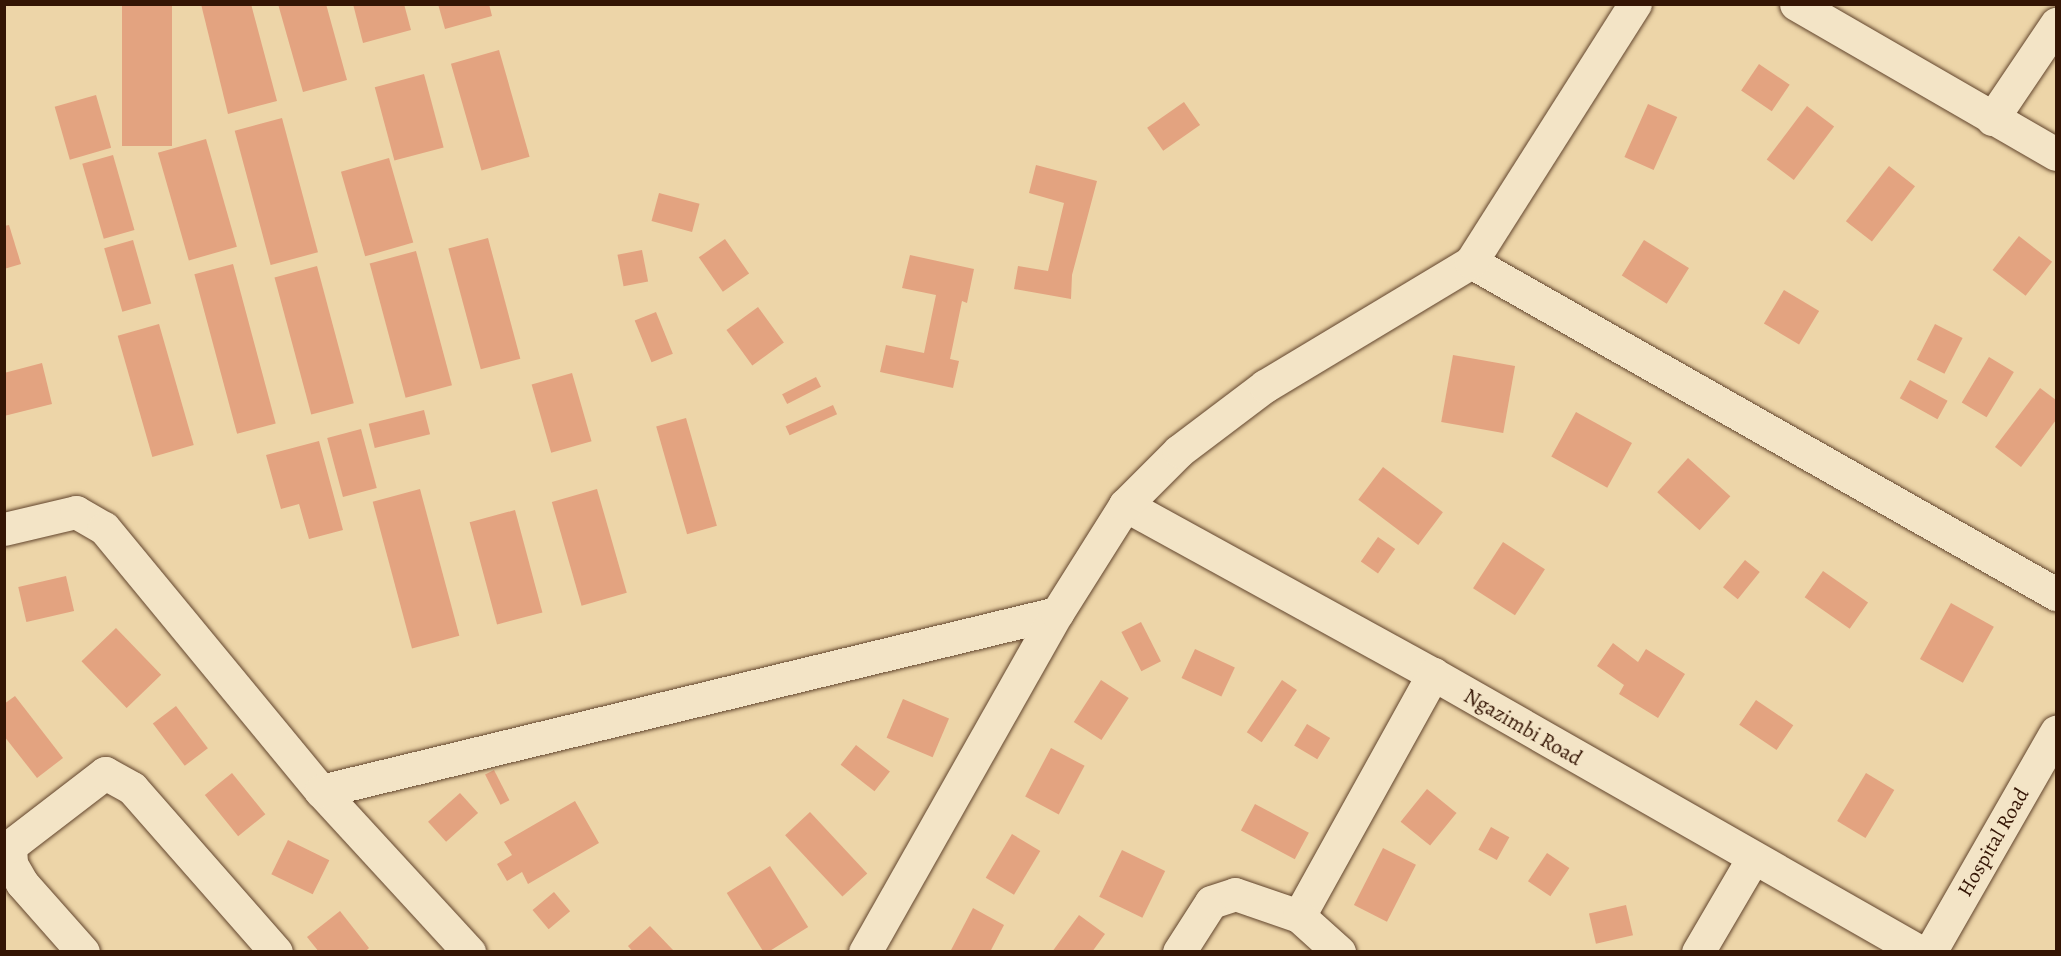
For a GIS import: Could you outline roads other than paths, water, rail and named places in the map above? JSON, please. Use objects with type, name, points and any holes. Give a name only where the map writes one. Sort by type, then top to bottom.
[{"type":"street","points":[[865,951],[1057,613],[1125,505],[1179,450],[1265,386],[1471,262],[1635,4]]},
{"type":"street","points":[[1796,4],[2056,154]]},
{"type":"street","points":[[1992,119],[2056,24]]},
{"type":"street","points":[[1471,262],[2056,594]]},
{"type":"street","name":"Ngazimbi Road","points":[[1125,505],[1433,674],[1752,860],[1920,951]]},
{"type":"street","points":[[4,529],[76,512],[104,528],[321,790],[470,951]]},
{"type":"street","points":[[321,790],[1057,613]]},
{"type":"street","points":[[1299,916],[1433,674]]},
{"type":"street","name":"Hospital Road","points":[[1930,951],[2056,732]]},
{"type":"street","points":[[82,951],[22,882],[11,864],[10,846],[105,773],[132,788],[276,951]]},
{"type":"street","points":[[1698,951],[1752,860]]},
{"type":"street","points":[[1179,951],[1211,902],[1235,894],[1299,916],[1339,951]]}]
